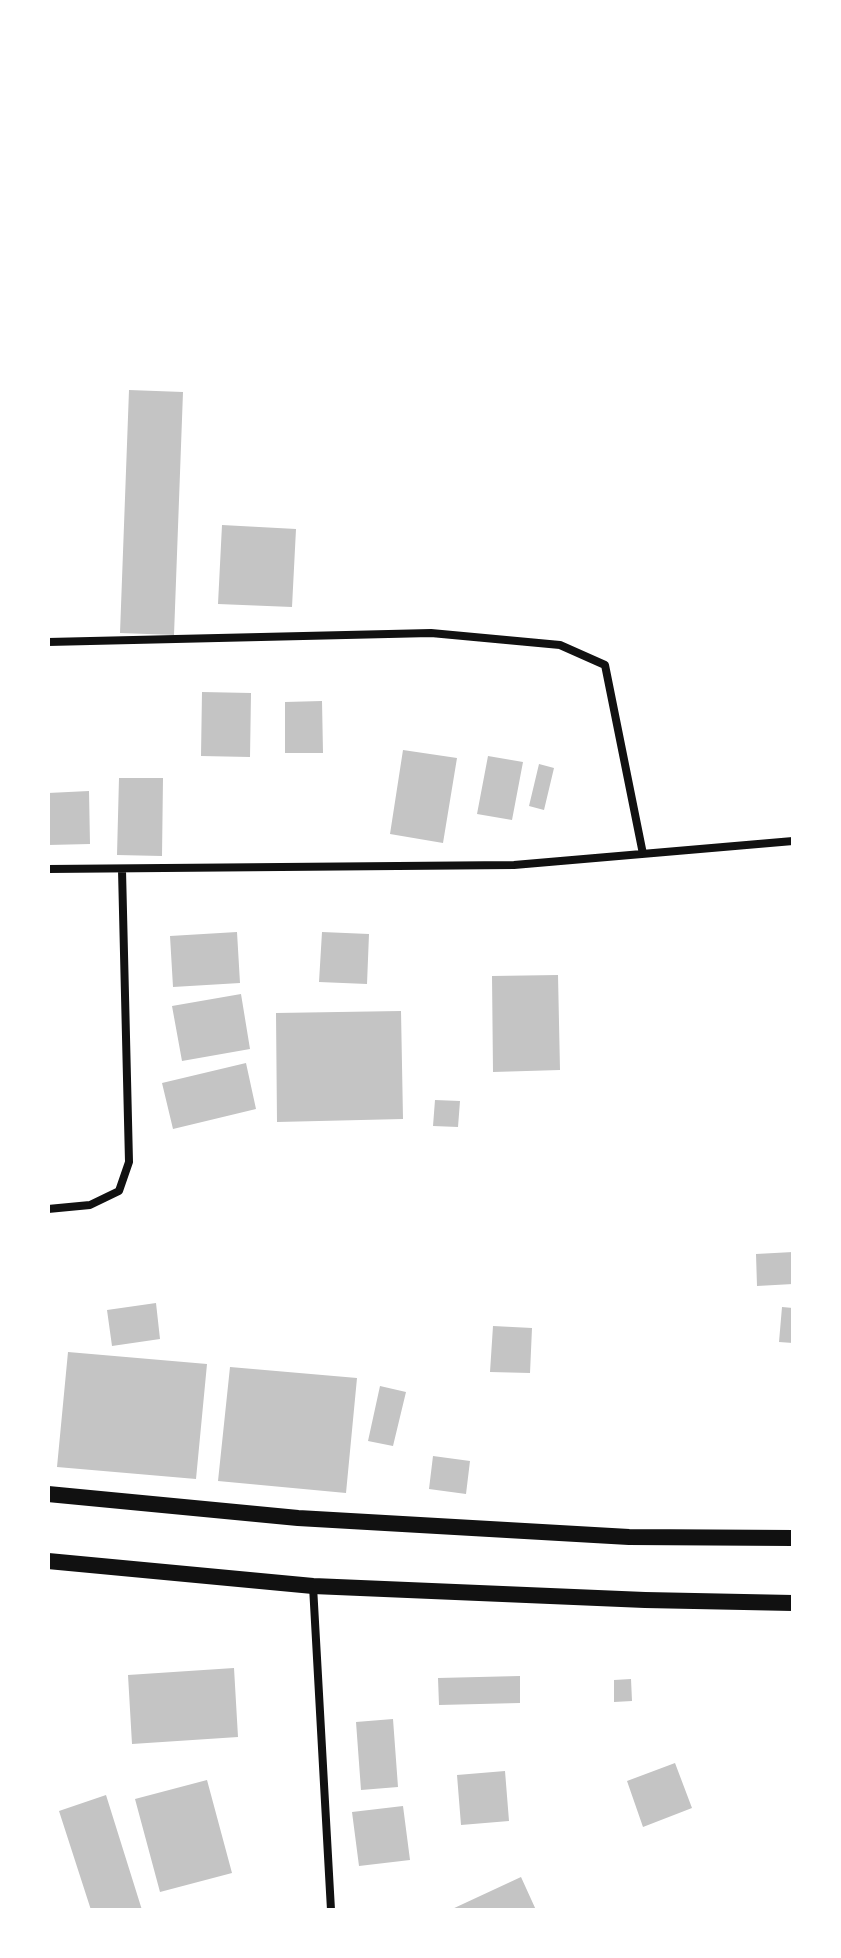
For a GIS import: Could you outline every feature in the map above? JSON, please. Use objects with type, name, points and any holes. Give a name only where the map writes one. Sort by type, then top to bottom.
[{"type":"main road","points":[[48,1494],[298,1518],[629,1537],[793,1538]]},
{"type":"main road","points":[[48,1561],[313,1586],[793,1603]]},
{"type":"street","points":[[48,642],[431,633],[560,645],[605,665],[643,854]]},
{"type":"street","points":[[48,869],[514,865],[793,841]]},
{"type":"street","points":[[48,1209],[90,1205],[119,1191],[129,1162],[122,870]]},
{"type":"street","points":[[313,1586],[331,1910]]},
{"type":"building","points":[[129,390],[183,392],[174,635],[120,633]]},
{"type":"building","points":[[222,525],[296,529],[292,607],[218,604]]},
{"type":"building","points":[[202,692],[251,693],[250,757],[201,756]]},
{"type":"building","points":[[322,701],[323,753],[285,753],[285,702]]},
{"type":"building","points":[[403,750],[457,758],[443,843],[390,834]]},
{"type":"building","points":[[488,756],[523,762],[512,820],[477,814]]},
{"type":"building","points":[[539,764],[554,768],[544,810],[529,806]]},
{"type":"building","points":[[119,778],[163,778],[162,856],[117,855]]},
{"type":"building","points":[[89,791],[90,844],[48,845],[48,793]]},
{"type":"building","points":[[237,932],[240,983],[173,987],[170,936]]},
{"type":"building","points":[[322,932],[369,934],[367,984],[319,982]]},
{"type":"building","points":[[558,975],[560,1070],[493,1072],[492,976]]},
{"type":"building","points":[[241,994],[250,1049],[182,1061],[172,1006]]},
{"type":"building","points":[[401,1011],[403,1119],[277,1122],[276,1013]]},
{"type":"building","points":[[246,1063],[256,1109],[173,1129],[162,1083]]},
{"type":"building","points":[[435,1100],[460,1101],[458,1127],[433,1126]]},
{"type":"building","points":[[793,1252],[793,1284],[757,1286],[756,1254]]},
{"type":"building","points":[[156,1303],[160,1339],[112,1346],[107,1310]]},
{"type":"building","points":[[782,1307],[793,1308],[793,1343],[779,1342]]},
{"type":"building","points":[[493,1326],[532,1328],[530,1373],[490,1372]]},
{"type":"building","points":[[68,1352],[207,1364],[196,1479],[57,1467]]},
{"type":"building","points":[[230,1367],[357,1378],[346,1493],[218,1481]]},
{"type":"building","points":[[380,1386],[406,1392],[393,1446],[368,1441]]},
{"type":"building","points":[[433,1456],[470,1461],[466,1494],[429,1489]]},
{"type":"building","points":[[234,1668],[238,1737],[132,1744],[128,1675]]},
{"type":"building","points":[[520,1676],[520,1703],[439,1705],[438,1678]]},
{"type":"building","points":[[631,1679],[632,1701],[614,1702],[614,1680]]},
{"type":"building","points":[[393,1719],[398,1787],[361,1790],[356,1722]]},
{"type":"building","points":[[675,1763],[692,1808],[643,1827],[627,1781]]},
{"type":"building","points":[[505,1771],[509,1821],[461,1825],[457,1775]]},
{"type":"building","points":[[207,1780],[232,1873],[160,1892],[135,1799]]},
{"type":"building","points":[[106,1795],[142,1910],[91,1910],[59,1811]]},
{"type":"building","points":[[403,1806],[410,1860],[359,1866],[352,1812]]},
{"type":"building","points":[[521,1877],[536,1910],[450,1910]]}]
